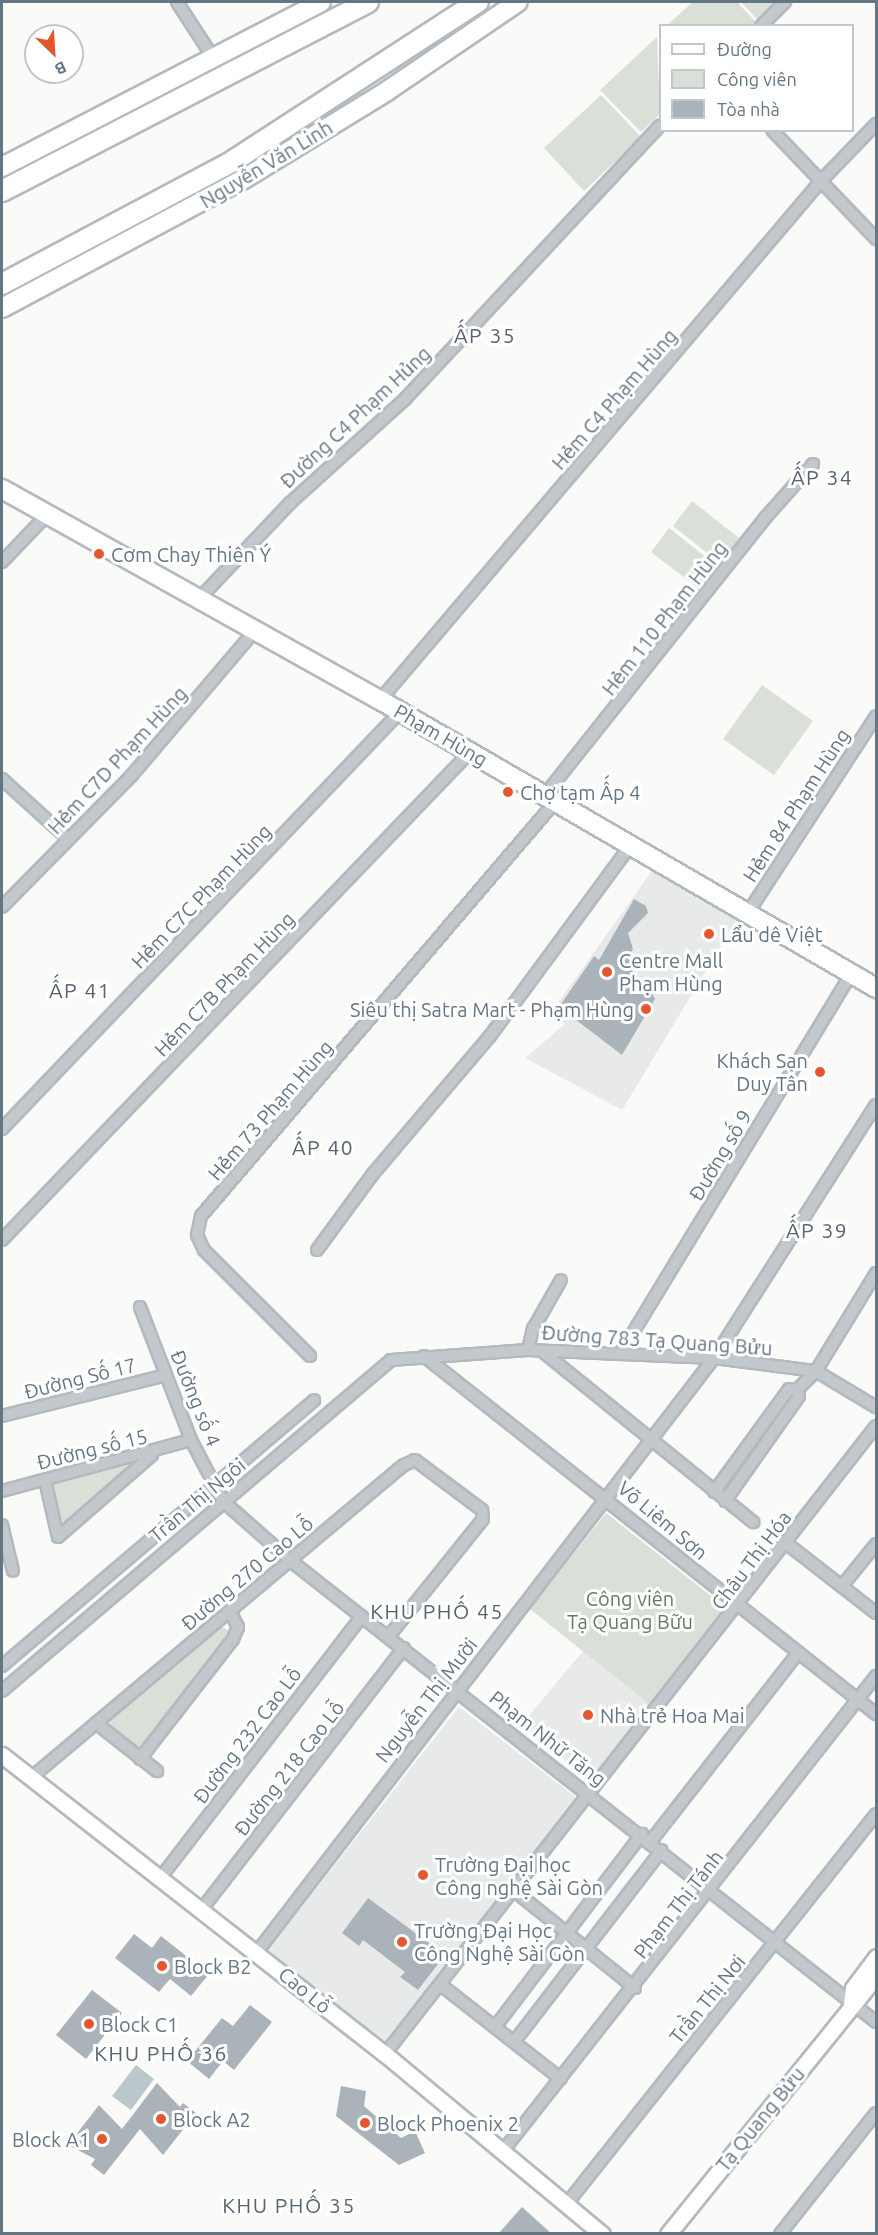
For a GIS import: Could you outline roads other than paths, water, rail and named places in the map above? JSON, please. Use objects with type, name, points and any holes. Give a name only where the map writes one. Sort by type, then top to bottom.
[{"type":"highway","points":[[2,191],[368,2]]},
{"type":"highway","name":"Nguyễn Văn Linh","points":[[2,284],[233,161],[478,2]]},
{"type":"main road","points":[[2,167],[321,2]]},
{"type":"main road","name":"Nguyễn Văn Linh","points":[[2,308],[242,180],[387,91],[518,2]]},
{"type":"main road","points":[[76,129],[86,148]]},
{"type":"main road","name":"Phạm Hùng","points":[[2,489],[196,602],[380,700],[876,988]]},
{"type":"street","points":[[177,2],[214,59]]},
{"type":"street","points":[[763,24],[785,2]]},
{"type":"street","name":"Hẻm C4 Phạm Hùng","points":[[380,700],[819,182],[876,123]]},
{"type":"street","name":"Đường C4 Phạm Hủng","points":[[196,602],[290,503],[405,399],[659,127]]},
{"type":"street","points":[[774,132],[819,182],[876,239]]},
{"type":"street","name":"Hẻm 110 Phạm Hùng","points":[[549,799],[766,517],[813,464]]},
{"type":"street","points":[[2,562],[46,516]]},
{"type":"street","name":"Hẻm C7D Phạm Hùng","points":[[2,907],[185,717],[253,633]]},
{"type":"street","name":"Hẻm C7C Phạm Hùng","points":[[2,1129],[400,712]]},
{"type":"street","name":"Hẻm 84 Phạm Hùng","points":[[747,914],[876,716]]},
{"type":"street","name":"Hẻm C7B Phạm Hùng","points":[[2,1240],[470,752]]},
{"type":"street","points":[[2,779],[68,839]]},
{"type":"street","name":"Hẻm 73 Phạm Hùng","points":[[310,1356],[204,1250],[197,1236],[201,1216],[549,799]]},
{"type":"street","points":[[317,1250],[372,1175],[490,1036],[630,846]]},
{"type":"street","name":"Đường số 9","points":[[621,1354],[851,974]]},
{"type":"street","name":"Nguyễn Thị Mười","points":[[257,1952],[456,1689],[714,1358],[876,1105]]},
{"type":"street","points":[[797,1390],[816,1371],[876,1273]]},
{"type":"street","points":[[528,1350],[533,1329],[561,1280]]},
{"type":"street","name":"Đường số 4","points":[[140,1307],[191,1440],[223,1501]]},
{"type":"street","name":"Đường 783 Tạ Quang Bửu","points":[[424,1356],[528,1350],[714,1358],[816,1371],[876,1407]]},
{"type":"street","points":[[542,1351],[753,1522]]},
{"type":"street","name":"Võ Liêm Sơn","points":[[424,1356],[607,1496],[739,1607],[876,1714]]},
{"type":"street","name":"Trần Thị Ngôi","points":[[2,1690],[391,1360],[424,1356]]},
{"type":"street","name":"Đường Số 17","points":[[2,1416],[166,1375]]},
{"type":"street","points":[[714,1492],[789,1389],[797,1390]]},
{"type":"street","points":[[725,1501],[799,1396],[797,1390]]},
{"type":"street","name":"Trần Thị Ngôi","points":[[2,1666],[314,1400]]},
{"type":"street","name":"Châu Thị Hóa","points":[[385,2054],[516,1892],[739,1607],[876,1426]]},
{"type":"street","name":"Đường số 15","points":[[2,1491],[154,1453],[191,1440]]},
{"type":"street","points":[[45,1480],[58,1537],[154,1453]]},
{"type":"street","name":"Đường 270 Cao Lỗ","points":[[33,1776],[410,1461],[435,1472],[482,1510],[483,1519],[389,1636]]},
{"type":"street","name":"Phạm Nhữ Tăng","points":[[223,1501],[291,1560],[646,1837],[774,1944],[876,2022]]},
{"type":"street","points":[[2,1525],[13,1571]]},
{"type":"street","points":[[786,1543],[876,1614]]},
{"type":"street","points":[[842,1587],[876,1544]]},
{"type":"street","points":[[140,1759],[233,1639],[238,1627],[230,1611]]},
{"type":"street","name":"Đường 232 Cao Lỗ","points":[[161,1877],[362,1616]]},
{"type":"street","name":"Đường 218 Cao Lỗ","points":[[202,1909],[404,1648]]},
{"type":"street","points":[[495,2026],[567,1933],[798,1653]]},
{"type":"street","name":"Phạm Thị Tánh","points":[[503,2151],[712,1890],[876,1676]]},
{"type":"street","points":[[96,1723],[157,1771]]},
{"type":"street","name":"Cao Lỗ","points":[[2,1755],[33,1776],[385,2054],[602,2234]]},
{"type":"street","name":"Trần Thị Nơi","points":[[565,2205],[876,1814]]},
{"type":"street","points":[[514,2042],[662,1850]]},
{"type":"street","points":[[516,1892],[635,1988]]},
{"type":"street","name":"Tạ Quang Bửu","points":[[851,2004],[853,1988],[876,1957]]},
{"type":"street","name":"Tạ Quang Bửu","points":[[668,2234],[851,2004],[876,1976]]},
{"type":"street","points":[[441,1984],[561,2079]]},
{"type":"street","points":[[780,2234],[876,2113]]},
{"type":"place","name":"Cơm Chay Thiên Ý","points":[[99,554]]},
{"type":"place","name":"Chợ tạm Ấp 4","points":[[508,792]]},
{"type":"place","name":"Lẩu dê Việt","points":[[709,934]]},
{"type":"place","name":"Centre Mall Phạm Hùng","points":[[607,972]]},
{"type":"place","name":"Siêu thị Satra Mart - Phạm Hùng","points":[[646,1009]]},
{"type":"place","name":"Khách Sạn Duy Tân","points":[[820,1072]]},
{"type":"place","name":"Nhà trẻ Hoa Mai","points":[[588,1715]]},
{"type":"place","name":"Trường Đại học Công nghệ Sài Gòn","points":[[423,1875]]},
{"type":"place","name":"Trường Đại Học Công Nghệ Sài Gòn","points":[[402,1942]]},
{"type":"place","name":"Block B2","points":[[162,1966]]},
{"type":"place","name":"Block C1","points":[[89,2024]]},
{"type":"place","name":"Block A2","points":[[161,2119]]},
{"type":"place","name":"Block Phoenix 2","points":[[365,2123]]},
{"type":"place","name":"Block A1","points":[[102,2139]]},
{"type":"district","name":"ẤP 35","points":[[485,335]]},
{"type":"district","name":"ẤP 34","points":[[822,477]]},
{"type":"district","name":"ẤP 41","points":[[80,990]]},
{"type":"district","name":"ẤP 40","points":[[323,1147]]},
{"type":"district","name":"ẤP 39","points":[[817,1230]]},
{"type":"district","name":"KHU PHỐ 45","points":[[437,1611]]},
{"type":"district","name":"KHU PHỐ 36","points":[[161,2053]]},
{"type":"district","name":"KHU PHỐ 35","points":[[289,2205]]},
{"type":"park label","name":"Công viên Tạ Quang Bữu","points":[[630,1610]]}]
